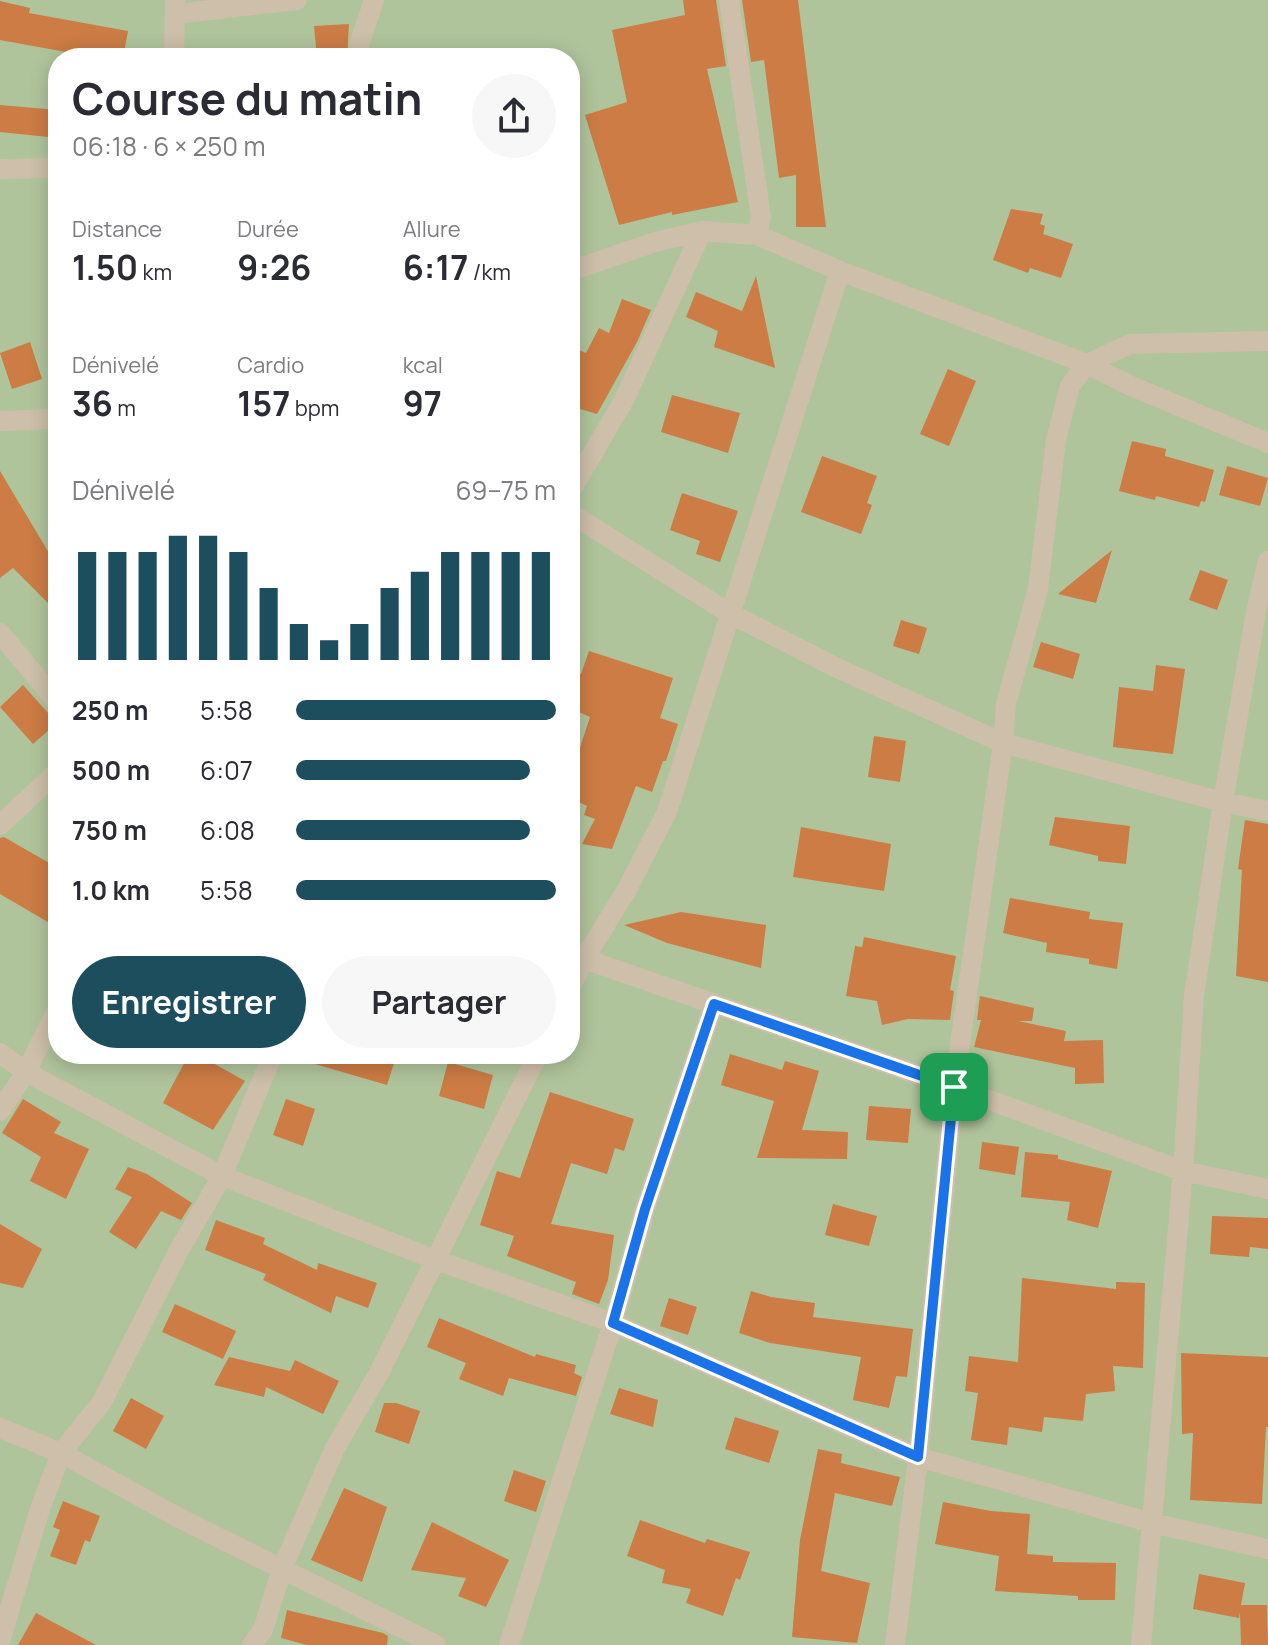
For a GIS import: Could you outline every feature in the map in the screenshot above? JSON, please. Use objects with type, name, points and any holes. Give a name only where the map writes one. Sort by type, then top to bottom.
[{"type":"street","points":[[174,48],[175,7],[297,0]]},
{"type":"street","points":[[359,48],[374,0]]},
{"type":"street","points":[[729,0],[761,217],[757,235]]},
{"type":"street","points":[[0,169],[48,168]]},
{"type":"street","points":[[580,475],[624,400],[702,231]]},
{"type":"street","points":[[580,268],[655,242],[702,231],[757,235],[840,271],[1087,364],[1131,386],[1268,443]]},
{"type":"street","points":[[580,953],[626,891],[667,812],[840,271]]},
{"type":"street","points":[[895,1645],[918,1457],[954,1087],[1006,704],[1038,589],[1056,440],[1070,386],[1087,364],[1130,344],[1268,341]]},
{"type":"street","points":[[0,421],[48,419]]},
{"type":"street","points":[[580,519],[729,613],[837,668],[1003,743],[1223,802],[1268,811]]},
{"type":"street","points":[[1141,1645],[1183,1171],[1194,996],[1223,802],[1256,612],[1268,561]]},
{"type":"street","points":[[0,633],[48,691]]},
{"type":"street","points":[[0,825],[48,780]]},
{"type":"street","points":[[580,958],[954,1087],[1183,1171],[1268,1189]]},
{"type":"street","points":[[509,1645],[613,1323],[645,1209],[714,1004]]},
{"type":"street","points":[[0,1111],[26,1072],[48,1028]]},
{"type":"street","points":[[0,1053],[26,1072],[222,1176],[436,1260],[613,1323],[918,1457],[1152,1523],[1268,1549]]},
{"type":"street","points":[[0,1641],[40,1509],[61,1453],[102,1402],[178,1252],[222,1176],[269,1064]]},
{"type":"street","points":[[252,1645],[263,1630],[282,1569],[335,1448],[379,1373],[533,1064]]},
{"type":"street","points":[[0,1428],[61,1453],[181,1519],[436,1645]]},
{"type":"green space","points":[[0,0],[1268,0],[1268,1645],[0,1645]]},
{"type":"building","points":[[683,0],[716,0],[726,66],[707,69],[738,202],[672,215],[672,212],[619,225],[585,115],[627,102],[612,30],[685,15]]},
{"type":"building","points":[[742,0],[798,0],[826,227],[796,227],[796,175],[779,178],[764,60],[751,62]]},
{"type":"building","points":[[0,1],[30,8],[29,13],[128,31],[125,48],[48,49],[0,40]]},
{"type":"building","points":[[349,24],[348,48],[316,48],[314,26]]},
{"type":"building","points":[[0,105],[48,109],[48,137],[0,132]]},
{"type":"building","points":[[1011,209],[1043,214],[1040,224],[1045,226],[1043,234],[1073,244],[1061,278],[1030,268],[1028,273],[993,260]]},
{"type":"building","points":[[756,276],[775,368],[714,347],[718,331],[686,317],[696,292],[742,311]]},
{"type":"building","points":[[622,299],[651,310],[597,414],[580,409],[580,350],[586,353],[599,328],[609,333]]},
{"type":"building","points":[[30,342],[42,379],[12,389],[0,353]]},
{"type":"building","points":[[948,369],[976,381],[949,446],[920,434]]},
{"type":"building","points":[[672,395],[740,413],[728,453],[661,432]]},
{"type":"building","points":[[1132,441],[1166,449],[1165,456],[1214,470],[1205,502],[1201,501],[1199,507],[1119,491]]},
{"type":"building","points":[[822,456],[877,476],[867,503],[872,505],[861,534],[801,512]]},
{"type":"building","points":[[1227,466],[1268,478],[1260,506],[1219,495]]},
{"type":"building","points":[[0,471],[48,551],[48,603],[13,568],[0,578]]},
{"type":"building","points":[[682,493],[738,511],[720,562],[696,554],[700,541],[670,530]]},
{"type":"building","points":[[1112,550],[1096,603],[1058,594]]},
{"type":"building","points":[[1200,570],[1228,580],[1217,610],[1189,600]]},
{"type":"building","points":[[901,620],[927,628],[919,654],[893,646]]},
{"type":"building","points":[[1041,642],[1080,654],[1073,679],[1033,667]]},
{"type":"building","points":[[589,651],[673,678],[660,718],[678,724],[666,761],[663,761],[652,792],[636,786],[612,849],[582,844],[595,819],[584,815],[587,806],[580,803],[580,748],[590,717],[580,712],[581,674]]},
{"type":"building","points":[[1156,665],[1185,669],[1173,754],[1113,747],[1119,687],[1153,691]]},
{"type":"building","points":[[23,685],[48,713],[48,731],[33,744],[0,707]]},
{"type":"building","points":[[874,736],[906,741],[900,782],[868,777]]},
{"type":"building","points":[[1055,817],[1130,826],[1126,864],[1098,861],[1098,856],[1049,845]]},
{"type":"building","points":[[1245,820],[1268,824],[1268,982],[1236,976],[1242,870],[1238,869]]},
{"type":"building","points":[[801,827],[891,844],[884,891],[793,877]]},
{"type":"building","points":[[4,837],[48,862],[48,922],[0,894],[0,838]]},
{"type":"building","points":[[1010,898],[1090,912],[1089,919],[1123,923],[1117,969],[1089,964],[1089,959],[1046,952],[1047,943],[1003,933]]},
{"type":"building","points":[[681,912],[766,925],[761,968],[667,943],[624,925]]},
{"type":"building","points":[[864,937],[956,956],[950,990],[954,991],[950,1020],[908,1019],[882,1025],[877,1001],[846,996],[855,946],[862,947]]},
{"type":"building","points":[[980,996],[1034,1008],[1032,1021],[1018,1021],[1066,1031],[1064,1041],[1103,1040],[1104,1083],[1075,1084],[1075,1068],[974,1047],[981,1020],[977,1020]]},
{"type":"building","points":[[730,1054],[782,1070],[785,1061],[819,1071],[802,1130],[848,1132],[847,1159],[757,1158],[774,1101],[721,1085]]},
{"type":"building","points":[[184,1064],[215,1064],[245,1081],[213,1130],[163,1103]]},
{"type":"building","points":[[315,1064],[394,1064],[387,1085]]},
{"type":"building","points":[[447,1064],[493,1075],[484,1109],[439,1096]]},
{"type":"building","points":[[550,1092],[634,1119],[624,1151],[615,1148],[607,1174],[571,1163],[551,1224],[614,1235],[608,1280],[599,1304],[572,1294],[576,1282],[507,1256],[514,1236],[480,1225],[497,1171],[520,1178]]},
{"type":"building","points":[[23,1099],[61,1122],[54,1133],[89,1149],[66,1199],[30,1181],[41,1157],[2,1133]]},
{"type":"building","points":[[286,1099],[315,1109],[303,1146],[273,1135]]},
{"type":"building","points":[[869,1106],[911,1109],[908,1143],[866,1140]]},
{"type":"building","points":[[982,1142],[1019,1147],[1015,1175],[979,1169]]},
{"type":"building","points":[[1025,1152],[1058,1155],[1058,1159],[1112,1171],[1098,1228],[1067,1220],[1070,1202],[1021,1197]]},
{"type":"building","points":[[128,1167],[147,1174],[192,1203],[181,1220],[161,1211],[136,1249],[109,1232],[132,1197],[115,1189]]},
{"type":"building","points":[[833,1204],[877,1216],[869,1246],[825,1235]]},
{"type":"building","points":[[1212,1216],[1268,1218],[1268,1249],[1250,1247],[1249,1257],[1210,1254]]},
{"type":"building","points":[[216,1220],[265,1238],[263,1244],[317,1270],[318,1263],[377,1283],[368,1308],[336,1296],[331,1313],[263,1280],[266,1274],[205,1250]]},
{"type":"building","points":[[0,1224],[42,1249],[23,1288],[0,1283]]},
{"type":"building","points":[[1022,1278],[1116,1289],[1116,1282],[1145,1283],[1143,1368],[1113,1366],[1115,1391],[1086,1394],[1083,1421],[1044,1417],[1042,1432],[1009,1427],[1007,1445],[971,1440],[978,1393],[965,1391],[969,1356],[1018,1362]]},
{"type":"building","points":[[751,1291],[815,1303],[813,1317],[913,1329],[907,1377],[896,1376],[889,1408],[853,1400],[861,1357],[770,1343],[739,1333]]},
{"type":"building","points":[[669,1298],[697,1307],[688,1335],[660,1326]]},
{"type":"building","points":[[175,1304],[236,1331],[223,1359],[162,1332]]},
{"type":"building","points":[[439,1318],[535,1357],[536,1354],[576,1365],[574,1373],[582,1377],[576,1396],[509,1378],[503,1396],[459,1379],[466,1363],[427,1347]]},
{"type":"building","points":[[1181,1353],[1268,1357],[1268,1427],[1262,1504],[1190,1500],[1193,1433],[1182,1434]]},
{"type":"building","points":[[229,1357],[290,1371],[295,1360],[339,1381],[323,1414],[266,1387],[264,1397],[214,1385]]},
{"type":"building","points":[[619,1388],[658,1400],[653,1427],[610,1414]]},
{"type":"building","points":[[131,1398],[164,1416],[146,1449],[113,1431]]},
{"type":"building","points":[[384,1403],[396,1403],[420,1411],[409,1444],[375,1432]]},
{"type":"building","points":[[735,1417],[779,1431],[769,1463],[725,1449]]},
{"type":"building","points":[[818,1449],[842,1454],[841,1463],[900,1477],[892,1506],[835,1493],[821,1571],[870,1583],[857,1643],[792,1637],[800,1540]]},
{"type":"building","points":[[514,1470],[546,1481],[536,1512],[504,1501]]},
{"type":"building","points":[[344,1488],[387,1507],[362,1582],[311,1560]]},
{"type":"building","points":[[63,1501],[100,1516],[90,1542],[85,1540],[76,1565],[50,1556],[60,1530],[53,1527]]},
{"type":"building","points":[[943,1502],[1030,1514],[1027,1554],[1053,1556],[1053,1562],[1116,1563],[1115,1600],[1078,1600],[1078,1596],[995,1591],[999,1556],[935,1544]]},
{"type":"building","points":[[640,1520],[705,1543],[707,1539],[750,1552],[740,1580],[736,1578],[723,1616],[686,1603],[691,1589],[662,1583],[665,1570],[627,1556]]},
{"type":"building","points":[[432,1522],[509,1560],[486,1607],[458,1596],[466,1578],[411,1570]]},
{"type":"building","points":[[1199,1574],[1245,1583],[1241,1605],[1267,1605],[1268,1645],[1241,1645],[1240,1612],[1239,1618],[1193,1609]]},
{"type":"building","points":[[287,1610],[383,1633],[388,1636],[387,1645],[307,1645],[281,1638]]},
{"type":"building","points":[[36,1613],[96,1645],[18,1645]]},
{"type":"route","points":[[714,1004],[954,1087],[918,1457],[613,1323],[645,1209],[714,1004]]}]
